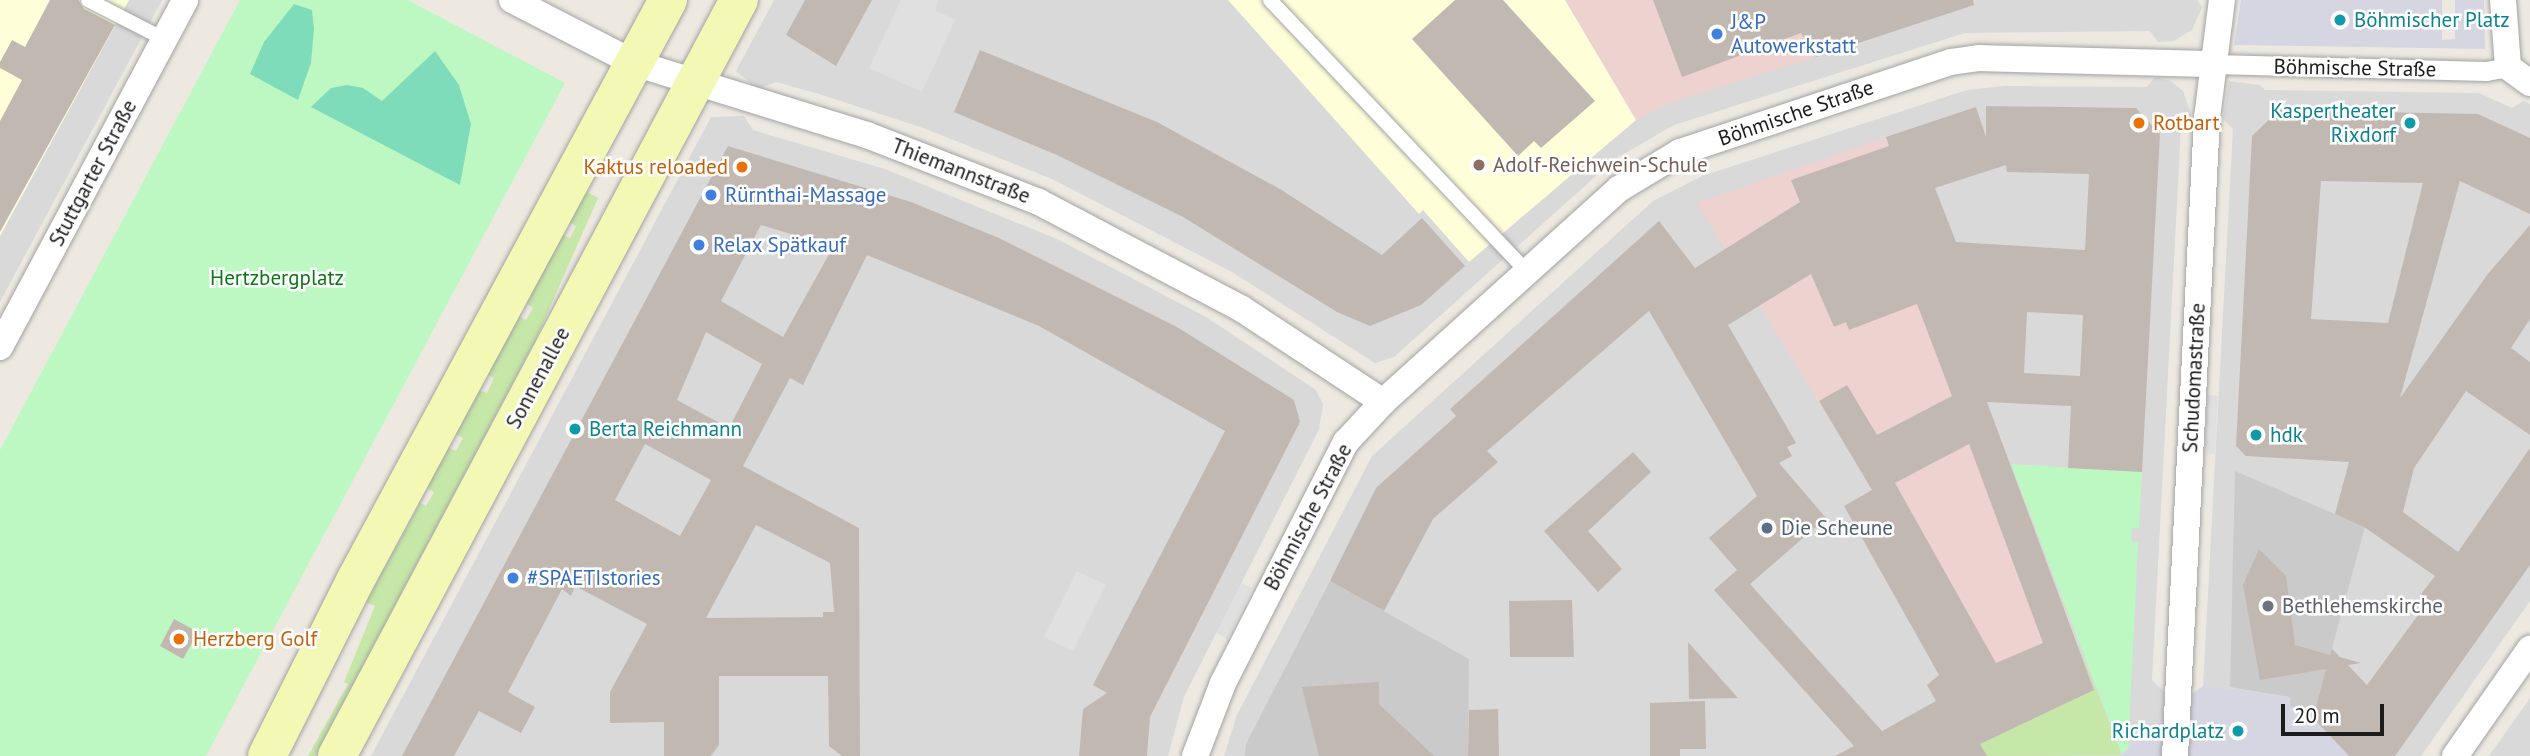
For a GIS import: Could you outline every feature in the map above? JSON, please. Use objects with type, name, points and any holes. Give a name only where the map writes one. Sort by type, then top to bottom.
[{"type":"main road","points":[[267,756],[355,581],[668,0]]},
{"type":"main road","name":"Sonnenallee","points":[[337,756],[739,0]]},
{"type":"street","name":"Stuttgarter Straße","points":[[0,347],[185,0]]},
{"type":"street","name":"Thiemannstraße","points":[[512,0],[634,64],[694,85],[867,135],[1039,202],[1143,253],[1242,309],[1382,402]]},
{"type":"street","name":"Schudomastraße","points":[[2175,756],[2214,64],[2222,0]]},
{"type":"street","points":[[2503,0],[2508,67],[2530,83]]},
{"type":"street","name":"Böhmische Straße","points":[[1195,756],[1223,683],[1346,442],[1382,402],[1619,189],[1661,161],[1951,62],[1993,58],[2486,71],[2508,67]]},
{"type":"street","points":[[2455,756],[2530,649]]},
{"type":"lane","points":[[88,0],[164,39]]},
{"type":"lane","points":[[1270,0],[1528,273]]},
{"type":"shaded area","points":[[0,0],[162,0],[0,302]]},
{"type":"shaded area","points":[[0,0],[129,0],[0,236]]},
{"type":"shaded area","points":[[774,0],[2197,0],[2202,7],[2192,30],[2174,41],[2158,42],[2150,31],[1965,33],[1674,125],[1615,159],[1394,357],[1375,363],[1232,272],[1052,179],[923,128],[819,94],[776,82],[758,89],[736,71]]},
{"type":"shaded area","points":[[901,0],[939,0],[935,10],[955,20],[922,92],[869,68]]},
{"type":"shaded area","name":"Adolf-Reichwein-Schule","points":[[1228,0],[1565,0],[1636,120],[1469,262],[1423,210],[1419,214]]},
{"type":"shaded area","points":[[1565,0],[1833,0],[1816,57],[1677,100],[1636,120]]},
{"type":"shaded area","name":"Böhmischer Platz","points":[[2241,0],[2442,0],[2442,40],[2455,39],[2455,0],[2484,0],[2485,49],[2234,45]]},
{"type":"shaded area","points":[[2155,77],[2171,81],[2183,91],[2192,117],[2181,126],[2152,680],[2165,693],[2162,756],[1224,756],[1237,715],[1372,456],[1653,201],[1702,176],[1967,90],[2005,86],[2147,87]]},
{"type":"shaded area","points":[[2229,81],[2260,85],[2265,90],[2479,93],[2512,108],[2523,101],[2530,104],[2530,601],[2421,756],[2188,756],[2190,695],[2203,686],[2233,129],[2223,119]]},
{"type":"shaded area","points":[[744,116],[753,130],[885,169],[1057,239],[1206,317],[1316,390],[1323,404],[1319,429],[1184,697],[1168,756],[371,756],[711,117]]},
{"type":"shaded area","points":[[1886,137],[2072,630],[1973,674],[1875,494],[1697,203]]},
{"type":"shaded area","points":[[2208,395],[2218,396],[2215,454],[2205,453]]},
{"type":"shaded area","points":[[2235,471],[2365,527],[2313,718],[2290,706],[2289,697],[2230,687]]},
{"type":"shaded area","points":[[1077,571],[1106,585],[1073,651],[1044,637]]},
{"type":"shaded area","points":[[1330,581],[1469,659],[1468,756],[1245,756],[1246,744]]},
{"type":"shaded area","points":[[1241,583],[1252,588],[1227,639],[1216,633]]},
{"type":"shaded area","name":"Richardplatz","points":[[2203,686],[2290,697],[2290,706],[2313,718],[2349,756],[2119,756]]},
{"type":"shaded area","points":[[2530,698],[2530,756],[2489,756]]},
{"type":"green space","name":"Hertzbergplatz","points":[[240,0],[408,0],[565,83],[206,756],[0,756],[0,450]]},
{"type":"green space","points":[[294,4],[312,10],[314,29],[311,63],[298,100],[250,74],[264,42]]},
{"type":"green space","points":[[435,51],[459,85],[471,124],[460,185],[311,107],[331,88],[347,85],[363,88],[382,101]]},
{"type":"green space","points":[[586,191],[598,198],[536,339],[315,756],[308,756],[348,684],[344,682],[375,606],[366,602],[420,503],[426,506],[434,492],[427,488],[449,448],[456,451],[463,438],[456,434],[479,390],[487,393],[494,378],[488,375],[519,317],[526,320],[533,308],[526,303],[563,235],[570,238],[576,226],[569,222]]},
{"type":"green space","points":[[2011,464],[2142,472],[2139,528],[2132,528],[2131,541],[2138,542],[2128,752],[2122,755]]},
{"type":"green space","points":[[2072,630],[2122,755],[1984,756],[1980,744],[2094,690]]},
{"type":"building","points":[[50,0],[78,0],[84,9],[115,25],[0,232],[0,121],[22,80],[0,68],[0,62],[12,40],[25,47]]},
{"type":"building","points":[[805,0],[872,0],[836,66],[786,35]]},
{"type":"building","points":[[1455,0],[1503,0],[1595,101],[1541,148],[1534,141],[1518,156],[1412,39]]},
{"type":"building","points":[[1653,0],[1973,0],[1974,5],[1816,57],[1801,33],[1682,77]]},
{"type":"building","points":[[980,50],[1157,122],[1280,189],[1382,255],[1422,218],[1465,266],[1421,305],[1370,326],[1337,312],[1183,217],[1057,155],[954,112]]},
{"type":"building","points":[[1986,106],[2136,108],[2160,134],[2142,472],[2068,468],[2071,406],[1987,402],[2094,690],[1980,744],[1987,756],[1835,756],[1854,746],[1714,590],[1737,570],[1709,538],[1757,496],[1649,311],[1487,451],[1498,462],[1433,519],[1384,611],[1330,581],[1376,488],[1456,416],[1450,409],[1659,221],[1695,268],[1800,202],[1791,180],[1889,146],[1886,137],[1976,107],[1986,137]],"holes":[[[2006,165],[2007,172],[2089,174],[2085,250],[1956,242],[1935,188]],[[1811,274],[1834,327],[1846,322],[1849,330],[1917,304],[1952,396],[1877,435],[1847,385],[1819,401],[1872,490],[1844,506],[1939,675],[1927,685],[1936,701],[1882,731],[1750,584],[1826,518],[1779,463],[1792,456],[1787,447],[1796,443],[1728,325]],[[2027,312],[2083,315],[2080,376],[2024,373]],[[1969,444],[2043,643],[1996,663],[1895,483]]]},
{"type":"building","points":[[2279,110],[2478,114],[2530,138],[2530,214],[2460,181],[2400,398],[2487,275],[2530,225],[2530,319],[2511,348],[2530,362],[2530,435],[2466,391],[2414,468],[2403,512],[2458,552],[2530,448],[2530,565],[2395,756],[2349,756],[2313,718],[2326,669],[2260,680],[2243,585],[2259,549],[2286,576],[2295,645],[2330,655],[2332,649],[2340,657],[2361,663],[2348,665],[2367,685],[2429,600],[2421,594],[2435,576],[2364,527],[2335,514],[2349,462],[2246,456],[2236,446],[2252,136]],"holes":[[[2321,181],[2423,183],[2388,323],[2311,319]]]},
{"type":"building","points":[[728,146],[911,202],[999,238],[1177,327],[1294,400],[1300,422],[1150,717],[1147,756],[1079,756],[1083,709],[1107,693],[1093,685],[1225,431],[1039,326],[867,255],[803,385],[790,378],[743,466],[859,528],[860,756],[842,756],[829,746],[828,676],[719,676],[719,745],[711,756],[664,756],[664,722],[610,723],[610,692],[647,624],[575,586],[571,596],[562,589],[508,692],[535,707],[521,733],[479,711],[454,756],[402,756]],"holes":[[[761,225],[833,247],[783,337],[721,301]],[[706,332],[762,364],[729,428],[677,400]],[[645,444],[711,480],[680,536],[615,500]],[[756,525],[830,563],[834,612],[823,612],[823,617],[706,618]]]},
{"type":"building","points":[[1633,452],[1651,472],[1588,531],[1622,569],[1598,592],[1544,531]]},
{"type":"building","points":[[1572,600],[1574,657],[1510,657],[1509,601]]},
{"type":"building","name":"Herzberg Golf","points":[[174,619],[198,632],[183,659],[160,646]]},
{"type":"building","points":[[1688,642],[1738,698],[1689,699]]},
{"type":"building","points":[[1379,682],[1379,704],[1434,756],[1319,756],[1302,687]]},
{"type":"building","points":[[1705,701],[1706,749],[1680,749],[1680,756],[1650,756],[1650,703]]},
{"type":"building","points":[[1498,709],[1499,756],[1468,756],[1469,710]]},
{"type":"place","name":"Böhmischer Platz","points":[[2340,20]]},
{"type":"place","name":"J&P Autowerkstatt","points":[[1717,34]]},
{"type":"place","name":"Rotbart","points":[[2139,123]]},
{"type":"place","name":"Kaspertheater Rixdorf","points":[[2410,123]]},
{"type":"place","name":"Adolf-Reichwein-Schule","points":[[1479,165]]},
{"type":"place","name":"Kaktus reloaded","points":[[742,167]]},
{"type":"place","name":"Rürnthai-Massage","points":[[711,195]]},
{"type":"place","name":"Relax Spätkauf","points":[[699,245]]},
{"type":"place","name":"Berta Reichmann","points":[[575,429]]},
{"type":"place","name":"hdk","points":[[2256,435]]},
{"type":"place","name":"Die Scheune","points":[[1767,528]]},
{"type":"place","name":"#SPAETIstories","points":[[513,578]]},
{"type":"place","name":"Bethlehemskirche","points":[[2268,606]]},
{"type":"place","name":"Herzberg Golf","points":[[179,639]]},
{"type":"place","name":"Richardplatz","points":[[2238,731]]}]
